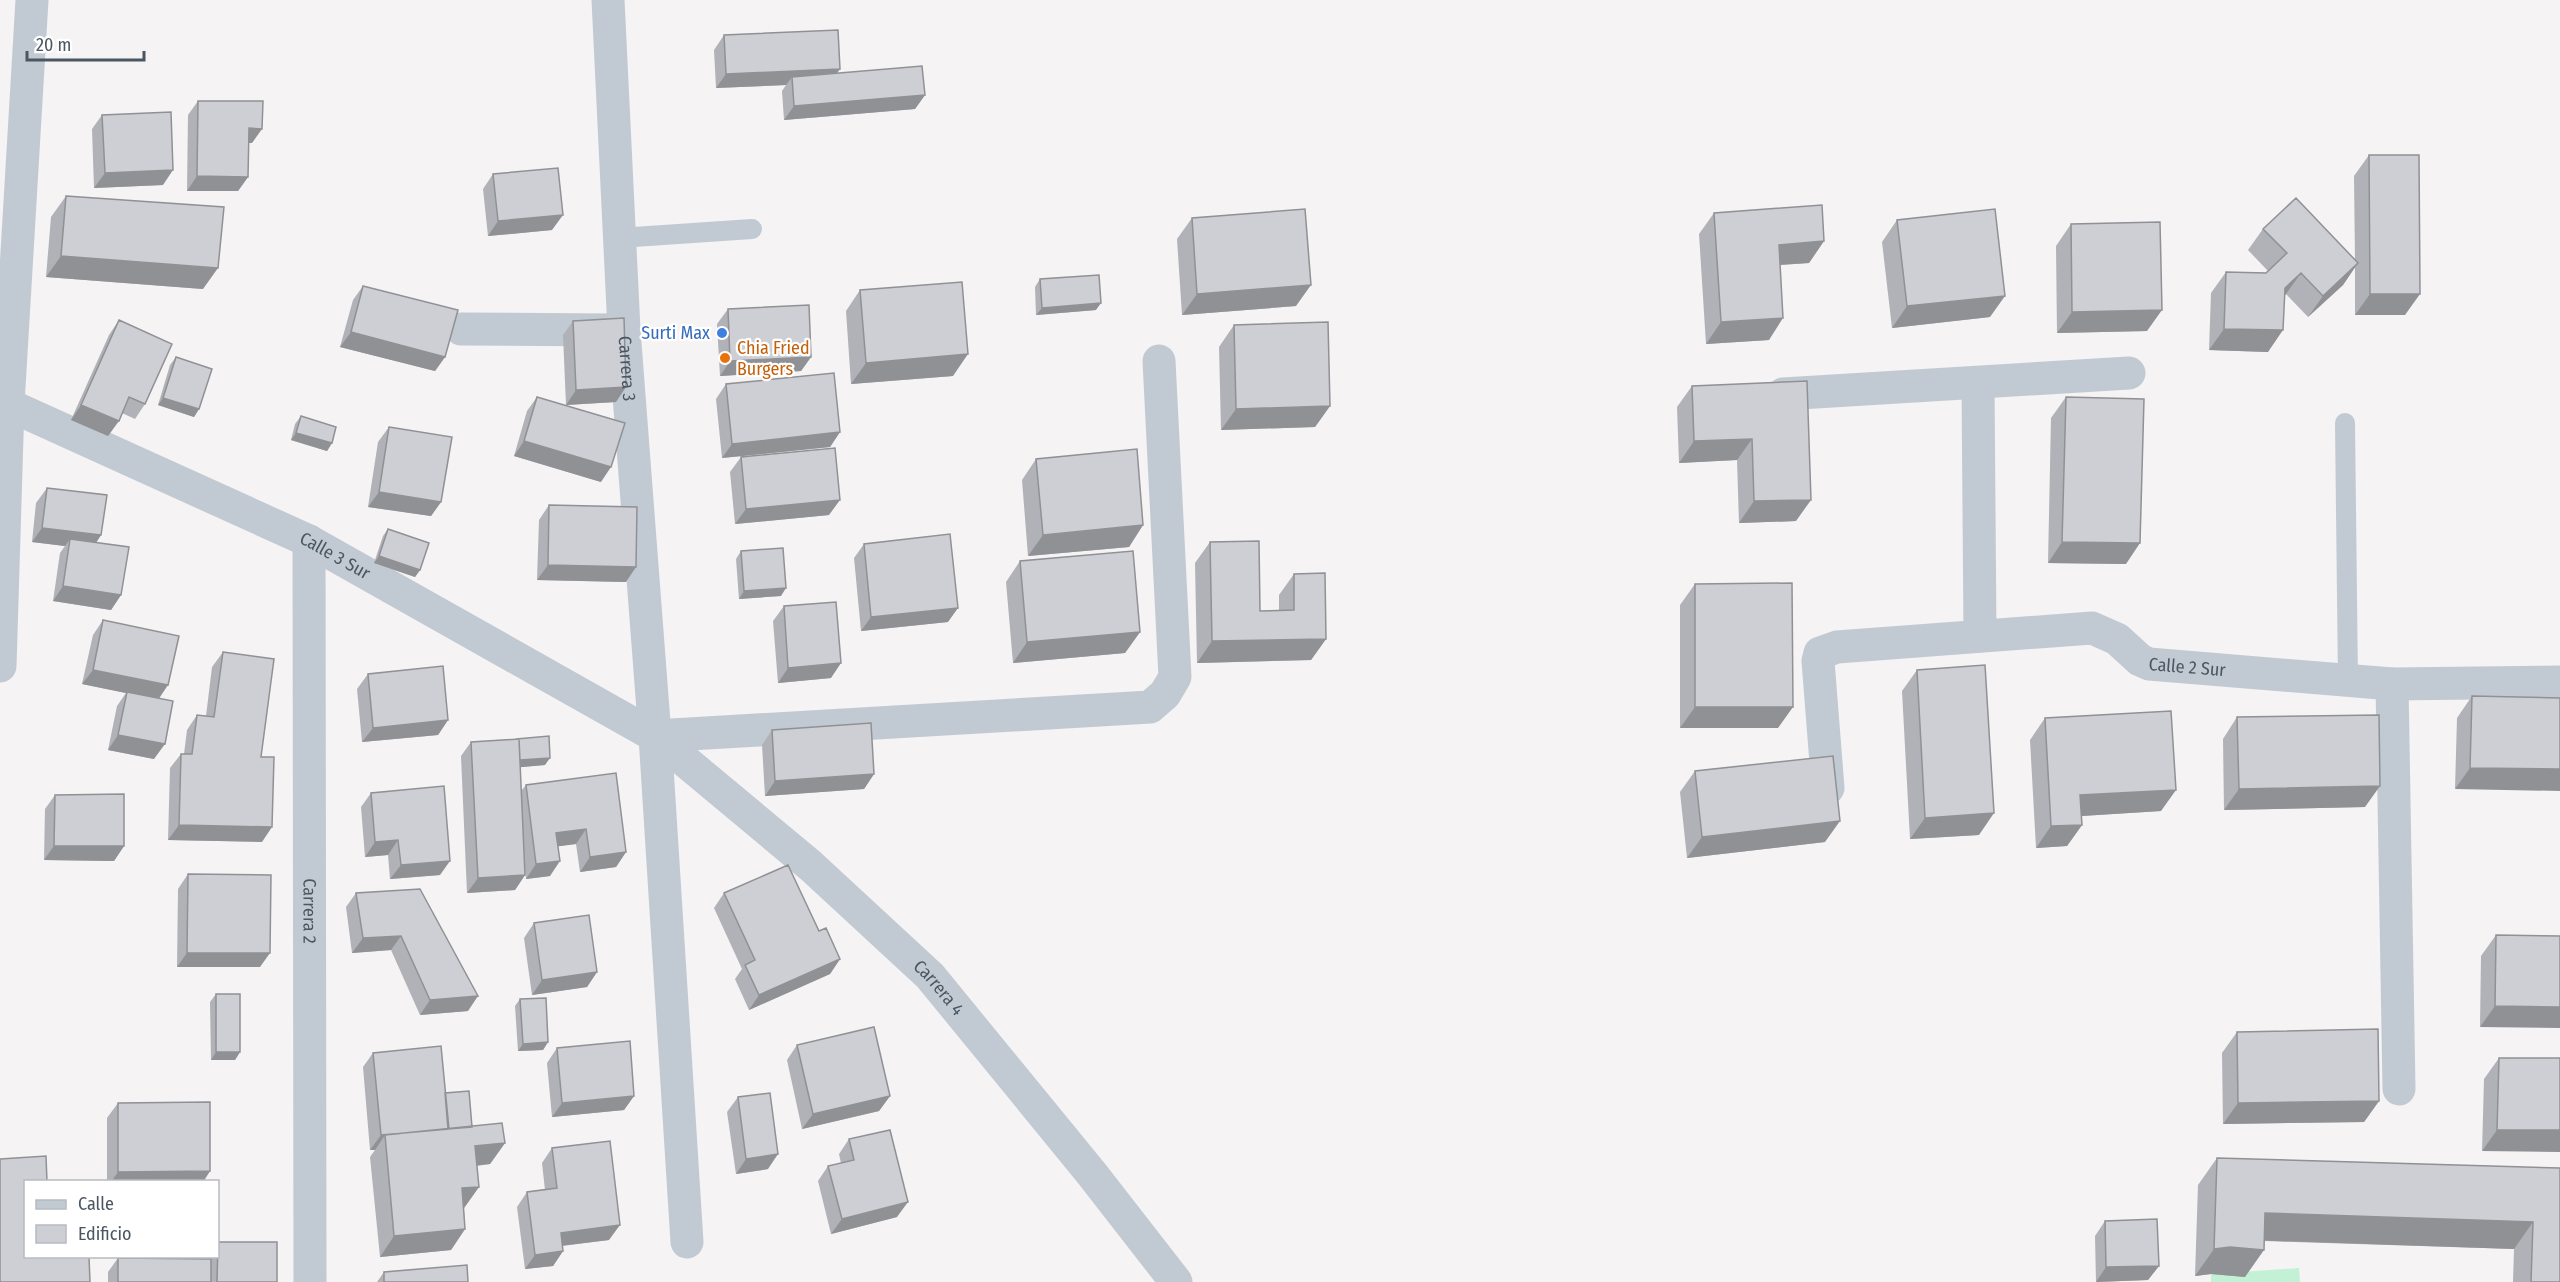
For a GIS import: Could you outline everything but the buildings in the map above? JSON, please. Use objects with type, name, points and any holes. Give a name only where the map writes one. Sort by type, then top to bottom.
[{"type":"street","points":[[0,666],[4,403],[32,0]]},
{"type":"street","name":"Carrera 3","points":[[608,0],[624,330],[655,736],[687,1242]]},
{"type":"street","points":[[461,330],[624,330]]},
{"type":"street","points":[[655,736],[1150,707],[1165,694],[1175,677],[1159,361]]},
{"type":"street","points":[[1783,394],[2129,373]]},
{"type":"street","points":[[1978,383],[1980,636]]},
{"type":"street","name":"Calle 3 Sur","points":[[4,403],[309,541],[655,736]]},
{"type":"street","name":"Carrera 2","points":[[309,541],[310,1282]]},
{"type":"street","name":"Calle 2 Sur","points":[[1828,788],[1818,661],[1820,653],[1827,649],[2092,628],[2117,639],[2140,660],[2149,664],[2392,684],[2560,682]]},
{"type":"street","points":[[2392,684],[2399,1089]]},
{"type":"street","name":"Carrera 4","points":[[655,736],[810,866],[930,976],[1092,1173],[1176,1282]]},
{"type":"lane","points":[[619,238],[752,229]]},
{"type":"lane","points":[[2345,423],[2348,681]]},
{"type":"green space","points":[[2299,1268],[2300,1282],[2211,1282],[2211,1274]]},
{"type":"place","name":"Surti Max","points":[[722,333]]},
{"type":"place","name":"Chia Fried Burgers","points":[[725,358]]}]
